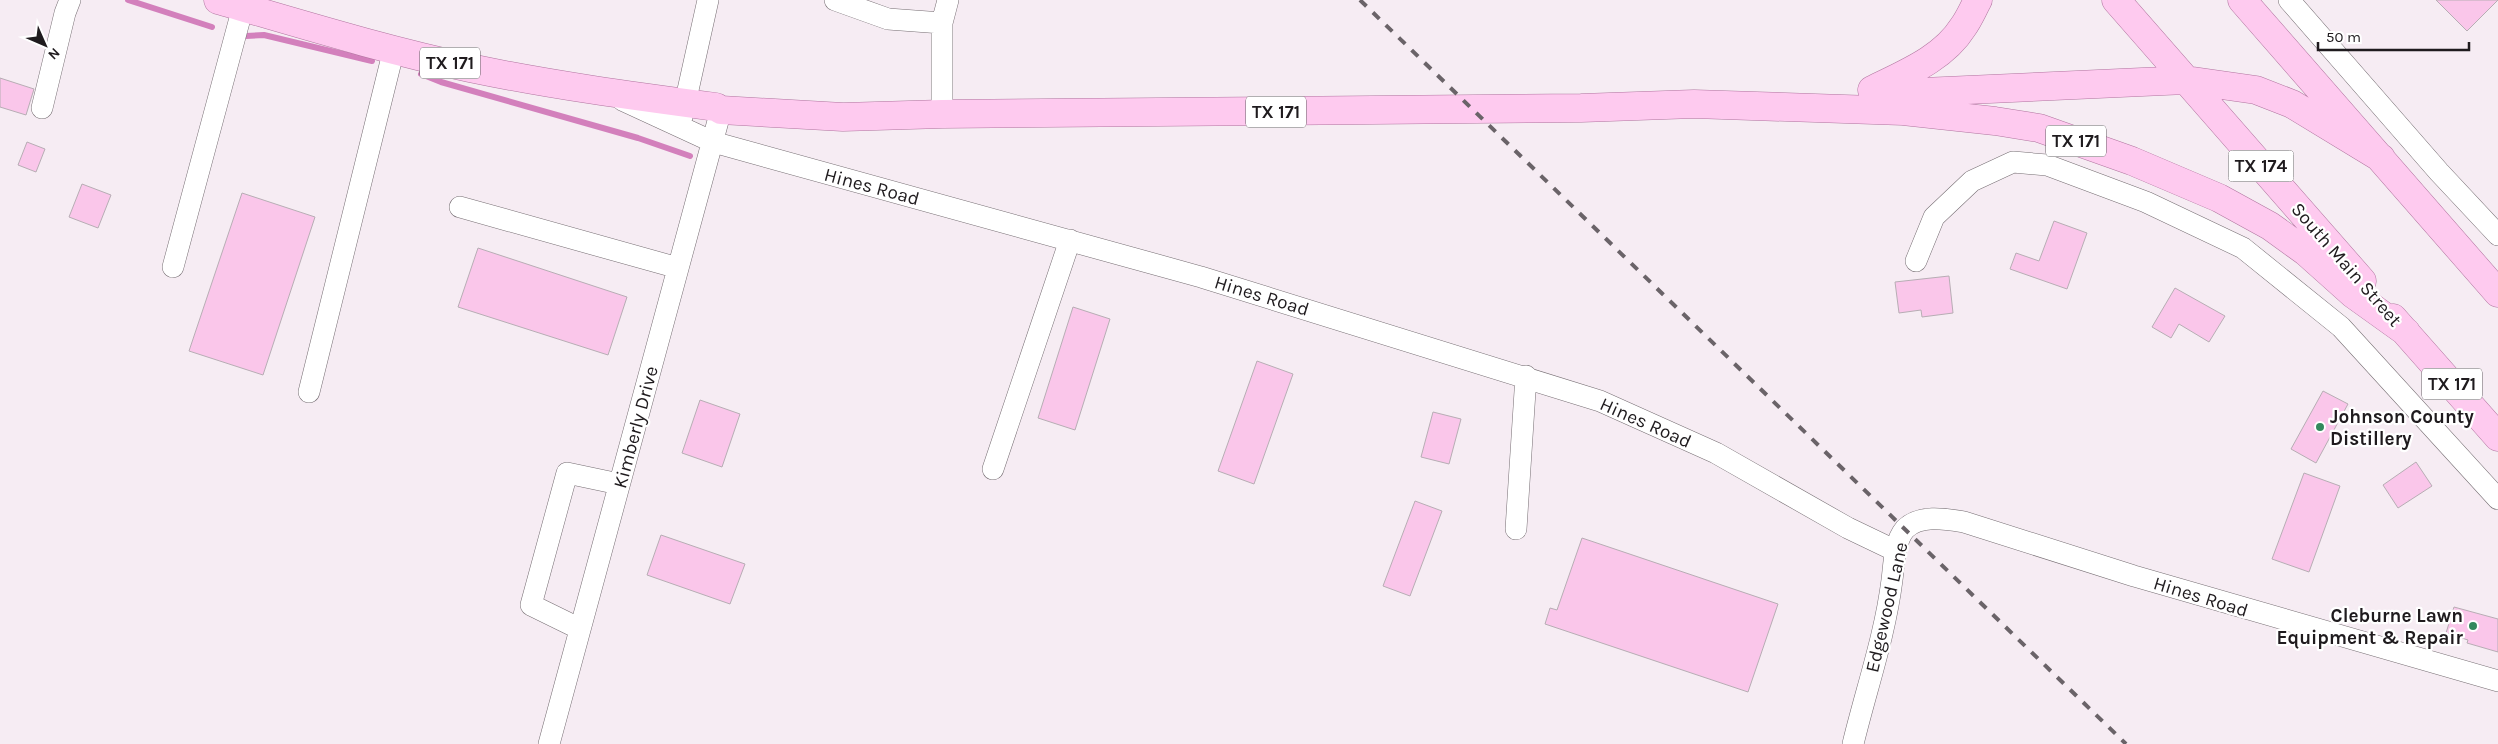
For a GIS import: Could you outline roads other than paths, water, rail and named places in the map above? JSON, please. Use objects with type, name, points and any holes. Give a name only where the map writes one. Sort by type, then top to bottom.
[{"type":"main road","points":[[1863,95],[1925,62],[1944,48],[1963,28],[1978,0]]},
{"type":"main road","name":"South Main Street","points":[[2116,0],[2498,437]]},
{"type":"main road","points":[[2242,0],[2381,158]]},
{"type":"main road","name":"TX 171","points":[[230,4],[469,68],[608,93],[683,115],[716,108],[721,110],[843,117],[942,114],[1582,108],[1694,104],[1903,111],[1942,114],[2039,128],[2132,161],[2219,198],[2245,212],[2270,226],[2306,252],[2353,294],[2406,332]]},
{"type":"main road","name":"TX 171","points":[[1694,104],[1762,96],[1863,95],[2186,80],[2256,90],[2292,104],[2381,158],[2498,293]]},
{"type":"street","points":[[42,108],[65,13],[70,0]]},
{"type":"street","points":[[683,115],[708,0]]},
{"type":"street","points":[[835,0],[888,18],[942,22]]},
{"type":"street","points":[[942,114],[942,22],[948,0]]},
{"type":"street","points":[[2288,0],[2439,172],[2498,235]]},
{"type":"street","points":[[173,267],[230,4]]},
{"type":"street","points":[[309,392],[394,49]]},
{"type":"street","name":"Kimberly Drive","points":[[549,744],[721,110]]},
{"type":"street","name":"Hines Road","points":[[683,115],[712,142],[1201,276],[1526,376],[1600,401],[1670,430],[1716,453],[1848,528],[1896,551]]},
{"type":"street","points":[[1916,261],[1934,217],[1972,181],[2013,162],[2046,165],[2146,202],[2243,248],[2342,327],[2498,498]]},
{"type":"street","points":[[460,207],[678,268]]},
{"type":"street","points":[[993,469],[1070,240]]},
{"type":"street","points":[[1516,529],[1521,424],[1526,376]]},
{"type":"street","points":[[580,629],[531,605],[564,483],[567,473],[620,484]]},
{"type":"street","name":"Edgewood Lane","points":[[1853,744],[1889,602],[1896,551],[1906,529],[1919,522],[1936,518],[1964,522],[2134,576]]},
{"type":"street","name":"Hines Road","points":[[2134,576],[2498,681]]},
{"type":"waterway","points":[[128,0],[212,27]]},
{"type":"waterway","points":[[246,36],[264,35],[372,61]]},
{"type":"waterway","points":[[421,74],[441,82],[638,138],[690,156]]},
{"type":"railway","points":[[1360,0],[2126,744]]},
{"type":"place","name":"Johnson County Distillery","points":[[2320,427]]},
{"type":"place","name":"Cleburne Lawn Equipment & Repair","points":[[2473,626]]}]
